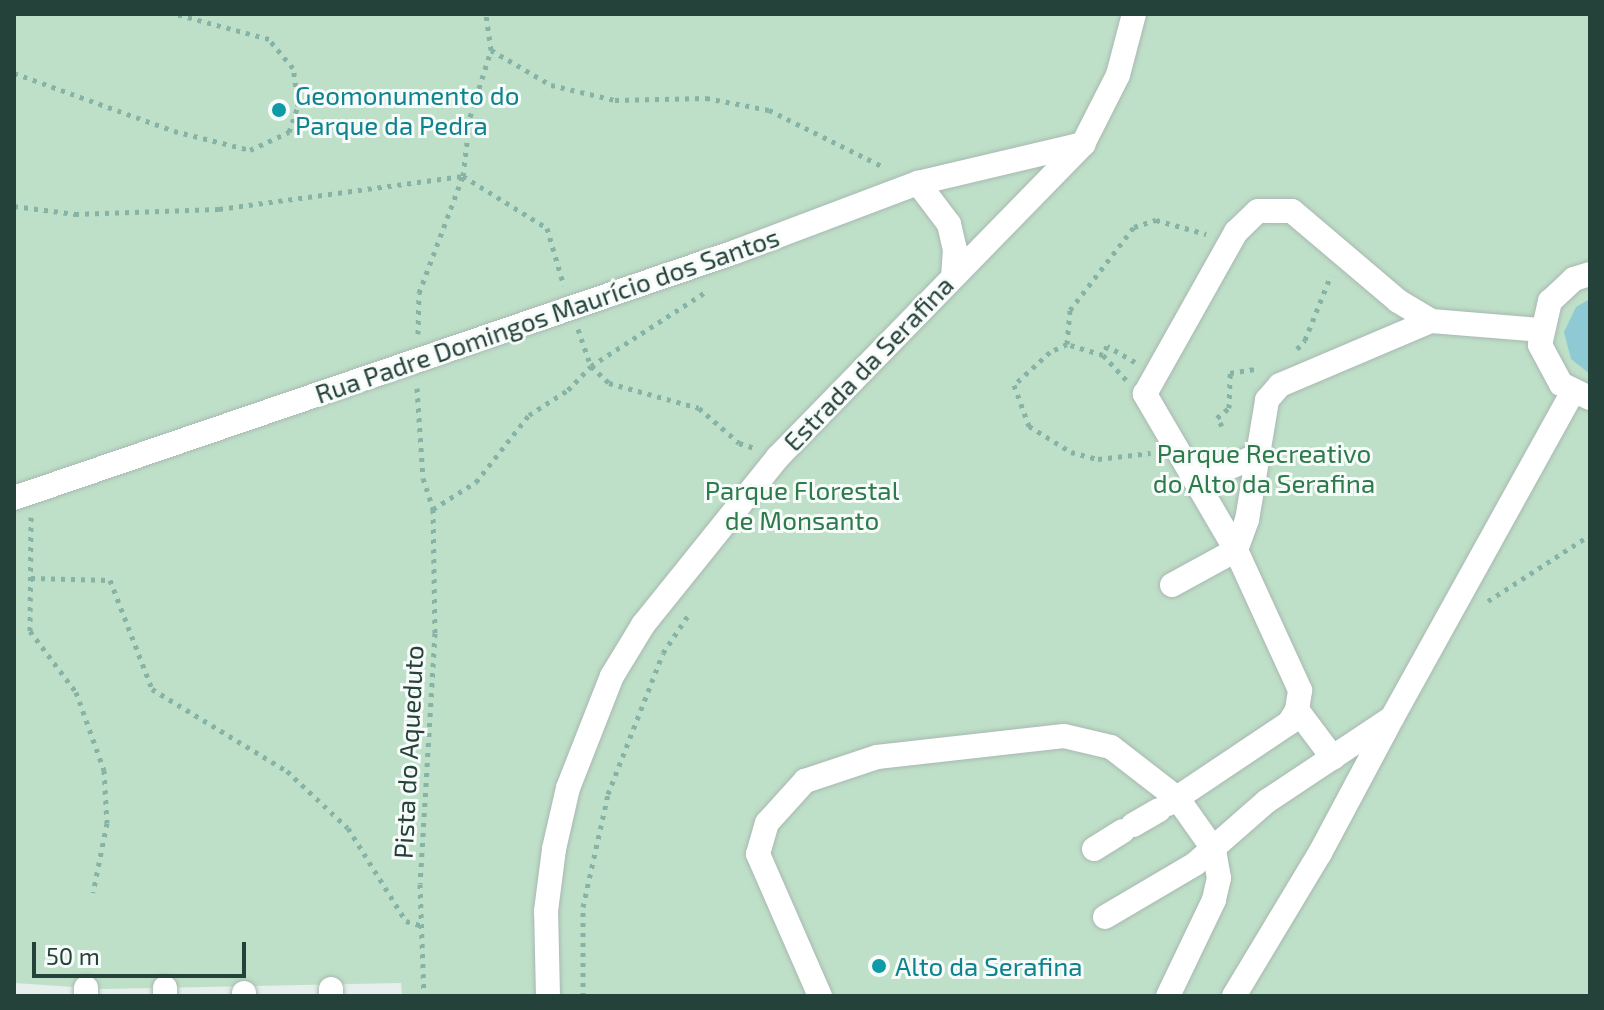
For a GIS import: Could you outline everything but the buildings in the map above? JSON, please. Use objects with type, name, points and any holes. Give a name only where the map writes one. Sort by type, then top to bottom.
[{"type":"street","name":"Estrada da Serafina","points":[[548,996],[546,911],[554,849],[568,788],[612,676],[643,625],[778,457],[1083,144],[1118,75],[1134,14]]},
{"type":"street","name":"Rua Padre Domingos Maurício dos Santos","points":[[22,496],[735,252],[918,183],[1083,144]]},
{"type":"street","points":[[918,183],[949,224],[955,249],[953,275]]},
{"type":"street","points":[[1086,854],[1169,804],[1277,732],[1297,710],[1300,690],[1294,671],[1236,550],[1145,394],[1236,232],[1258,211],[1276,208],[1303,216],[1398,301],[1431,321]]},
{"type":"street","points":[[1234,996],[1320,853],[1392,718],[1582,395],[1551,373],[1540,330],[1543,315],[1561,289],[1590,274]]},
{"type":"street","points":[[1172,585],[1236,550],[1247,520],[1254,457],[1267,400],[1302,372],[1431,321],[1540,330]]},
{"type":"street","points":[[1196,482],[1254,457]]},
{"type":"street","points":[[1297,710],[1333,758]]},
{"type":"street","points":[[1105,917],[1214,850],[1267,801],[1392,718]]},
{"type":"street","points":[[820,996],[758,854],[767,823],[805,781],[877,757],[1064,736],[1111,747],[1214,850],[1219,878],[1214,900],[1168,996]]},
{"type":"path","points":[[14,73],[174,131],[250,150],[289,132],[298,106],[293,68],[269,39],[176,14]]},
{"type":"path","points":[[486,14],[491,50],[551,85],[615,100],[706,98],[769,110],[918,183]]},
{"type":"path","name":"Pista do Aqueduto","points":[[424,996],[422,926],[435,633],[433,509],[423,478],[417,424],[419,293],[463,176],[470,117],[491,50]]},
{"type":"path","points":[[14,206],[75,214],[219,209],[463,176],[547,228],[591,366],[609,383],[699,408],[739,443],[778,457]]},
{"type":"path","points":[[1067,344],[1070,310],[1134,227],[1156,220],[1221,239],[1236,232]]},
{"type":"path","points":[[1294,351],[1305,340],[1328,283],[1335,257],[1332,240]]},
{"type":"path","points":[[433,509],[476,482],[519,424],[591,366],[726,278],[735,252]]},
{"type":"path","points":[[1155,374],[1107,346],[1103,355],[1067,344],[1050,352],[1014,385],[1029,426],[1071,452],[1098,459],[1151,453],[1183,459]]},
{"type":"path","points":[[1222,426],[1217,418],[1229,408],[1230,373],[1269,366]]},
{"type":"path","points":[[1255,369],[1267,400]]},
{"type":"path","points":[[22,496],[31,578],[30,631],[76,692],[104,770],[107,823],[93,893]]},
{"type":"path","points":[[1485,603],[1590,535]]},
{"type":"path","points":[[31,578],[110,580],[152,689],[287,771],[348,828],[406,921],[422,926]]},
{"type":"path","points":[[583,996],[583,907],[608,794],[663,653],[697,602]]},
{"type":"green space","name":"Parque Florestal de Monsanto","points":[[14,14],[1590,14],[1590,996],[402,996],[401,983],[104,989],[14,983]]},
{"type":"water","points":[[1590,299],[1590,374],[1571,359],[1564,332],[1576,307]]},
{"type":"place","name":"Geomonumento do Parque da Pedra","points":[[279,110]]},
{"type":"place","name":"Alto da Serafina","points":[[879,966]]},
{"type":"park label","name":"Parque Recreativo do Alto da Serafina","points":[[1264,468]]}]
